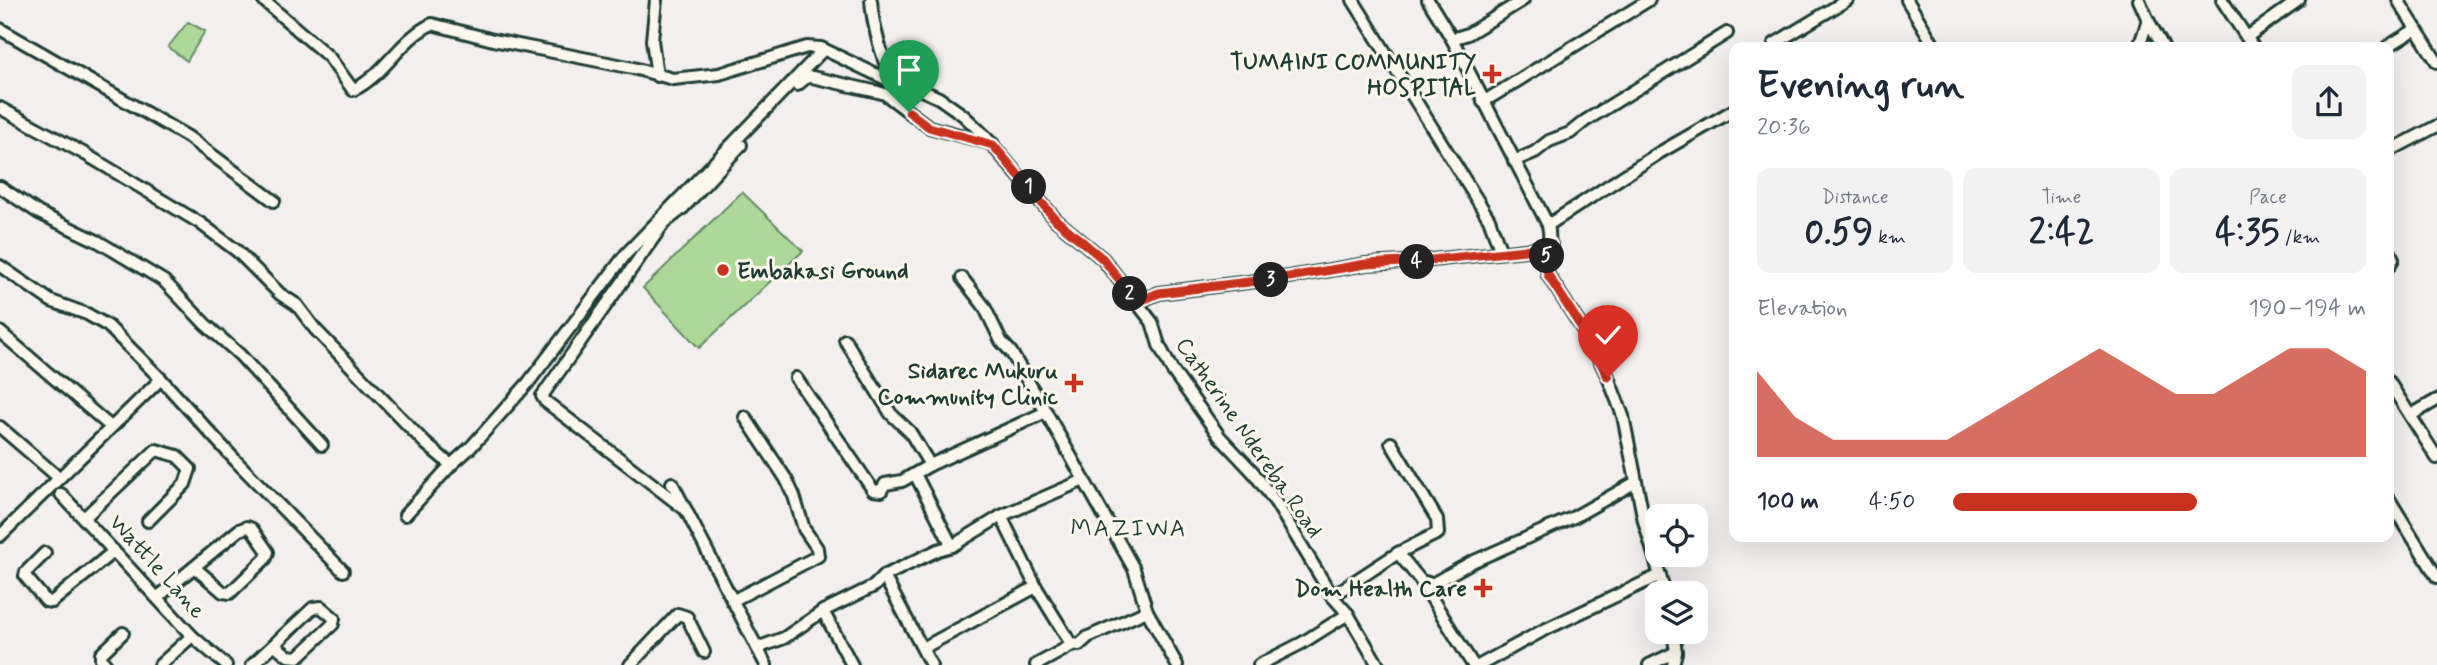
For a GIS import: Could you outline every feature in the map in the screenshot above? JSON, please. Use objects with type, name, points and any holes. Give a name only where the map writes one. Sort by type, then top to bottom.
[{"type":"street","points":[[263,0],[329,57],[353,90],[375,77],[411,39],[432,24],[505,43],[634,68],[657,76],[687,79],[719,74],[807,47],[823,50]]},
{"type":"street","points":[[656,0],[652,40],[657,76]]},
{"type":"street","points":[[872,0],[872,20],[892,82]]},
{"type":"street","points":[[1353,0],[1469,184],[1489,219],[1502,252]]},
{"type":"street","points":[[1428,0],[1452,40],[1548,226],[1551,244],[1545,261],[1548,275],[1592,344],[1623,416],[1636,482],[1662,581]]},
{"type":"street","points":[[1452,40],[1468,34],[1523,0]]},
{"type":"street","points":[[1483,102],[1649,0]]},
{"type":"street","points":[[1788,42],[1847,0]]},
{"type":"street","points":[[1907,0],[1932,42]]},
{"type":"street","points":[[2139,0],[2160,42]]},
{"type":"street","points":[[2222,0],[2250,42],[2299,0]]},
{"type":"street","points":[[2398,0],[2437,62]]},
{"type":"street","points":[[2141,42],[2148,20]]},
{"type":"street","points":[[0,29],[188,137],[274,201]]},
{"type":"street","points":[[2394,43],[2416,29]]},
{"type":"street","points":[[1514,161],[1535,152],[1549,141],[1570,133],[1727,33]]},
{"type":"street","points":[[405,515],[528,383],[626,254],[823,50]]},
{"type":"street","name":"Catherine Ndereba Road","points":[[823,50],[892,82],[918,88],[939,98],[962,115],[993,145],[1056,220],[1103,259],[1152,321],[1159,345],[1172,370],[1220,437],[1254,472],[1276,503],[1332,596],[1348,614],[1378,665]]},
{"type":"street","points":[[686,510],[542,396],[664,223],[682,209],[794,87],[807,77],[820,77],[885,94],[929,127],[993,145]]},
{"type":"street","points":[[0,108],[85,154],[200,223],[230,245],[280,294],[297,305],[324,339],[426,444],[451,465]]},
{"type":"street","points":[[1548,226],[1659,153],[1729,113]]},
{"type":"street","points":[[2394,148],[2437,126]]},
{"type":"street","points":[[0,187],[39,213],[99,242],[164,281],[205,324],[240,355],[322,445]]},
{"type":"street","points":[[1137,302],[1159,293],[1289,277],[1366,264],[1525,250],[1551,244]]},
{"type":"street","points":[[0,266],[51,301],[87,314],[107,326],[161,379],[342,570]]},
{"type":"street","points":[[962,278],[984,306],[1001,341],[1011,352],[1134,569],[1147,611],[1176,665]]},
{"type":"street","points":[[0,332],[111,427]]},
{"type":"street","points":[[845,341],[891,414],[910,432],[930,465]]},
{"type":"street","points":[[796,378],[873,490],[881,491],[885,484],[902,481],[930,465],[1046,412]]},
{"type":"street","points":[[0,536],[161,379]]},
{"type":"street","points":[[2394,390],[2437,458]]},
{"type":"street","points":[[2411,415],[2437,400]]},
{"type":"street","points":[[732,601],[818,555],[817,548],[804,529],[786,479],[745,417]]},
{"type":"street","points":[[0,427],[58,477]]},
{"type":"street","points":[[1332,596],[1398,553],[1438,533],[1440,529],[1437,519],[1391,443]]},
{"type":"street","points":[[85,517],[156,450],[177,456],[190,469],[186,484],[148,521]]},
{"type":"street","points":[[915,474],[951,546]]},
{"type":"street","points":[[757,648],[784,638],[824,611],[874,586],[884,576],[951,546],[1002,516],[1083,480]]},
{"type":"street","points":[[1421,581],[1432,584],[1472,562],[1574,516],[1636,482]]},
{"type":"street","points":[[672,483],[766,665]]},
{"type":"street","name":"Wattle Lane","points":[[61,494],[192,636],[226,665]]},
{"type":"street","points":[[2394,507],[2437,577]]},
{"type":"street","points":[[1002,516],[1037,587],[1070,644],[1079,645],[1088,636],[1147,611]]},
{"type":"street","points":[[0,519],[9,527]]},
{"type":"street","points":[[158,597],[194,567],[244,528],[252,529],[268,552],[266,558],[230,593],[223,592],[194,567]]},
{"type":"street","points":[[45,553],[25,576],[46,601],[52,602],[114,551]]},
{"type":"street","points":[[1398,553],[1421,581],[1473,665]]},
{"type":"street","points":[[1480,665],[1542,631],[1660,575]]},
{"type":"street","points":[[884,576],[932,665]]},
{"type":"street","points":[[923,648],[1037,587]]},
{"type":"street","points":[[252,665],[313,608],[321,607],[334,618],[333,624],[298,657],[288,656],[275,645]]},
{"type":"street","points":[[824,611],[852,665]]},
{"type":"street","points":[[630,665],[678,614],[687,617],[704,652]]},
{"type":"street","points":[[1259,665],[1302,643],[1348,614]]},
{"type":"street","points":[[106,665],[101,654],[123,633]]},
{"type":"street","points":[[160,665],[192,636]]},
{"type":"street","points":[[1036,665],[1074,644]]},
{"type":"street","points":[[1673,665],[1675,644]]},
{"type":"street","points":[[1649,665],[1676,652]]},
{"type":"green space","points":[[188,22],[205,31],[187,61],[168,47]]},
{"type":"green space","name":"Embakasi Ground","points":[[742,192],[803,251],[699,348],[643,288]]},
{"type":"place","name":"TUMAINI COMMUNITY HOSPITAL","points":[[1492,74]]},
{"type":"place","name":"Embakasi Ground","points":[[723,270]]},
{"type":"place","name":"Sidarec Mukuru Community Clinic","points":[[1074,383]]},
{"type":"place","name":"Dom Health Care","points":[[1483,588]]},
{"type":"district","name":"MAZIWA","points":[[1129,528]]},
{"type":"route","points":[[909,112],[929,127],[993,145],[1056,220],[1095,250],[1137,302],[1159,293],[1289,277],[1366,264],[1525,250],[1551,244],[1545,261],[1548,275],[1592,344],[1608,377]]}]
